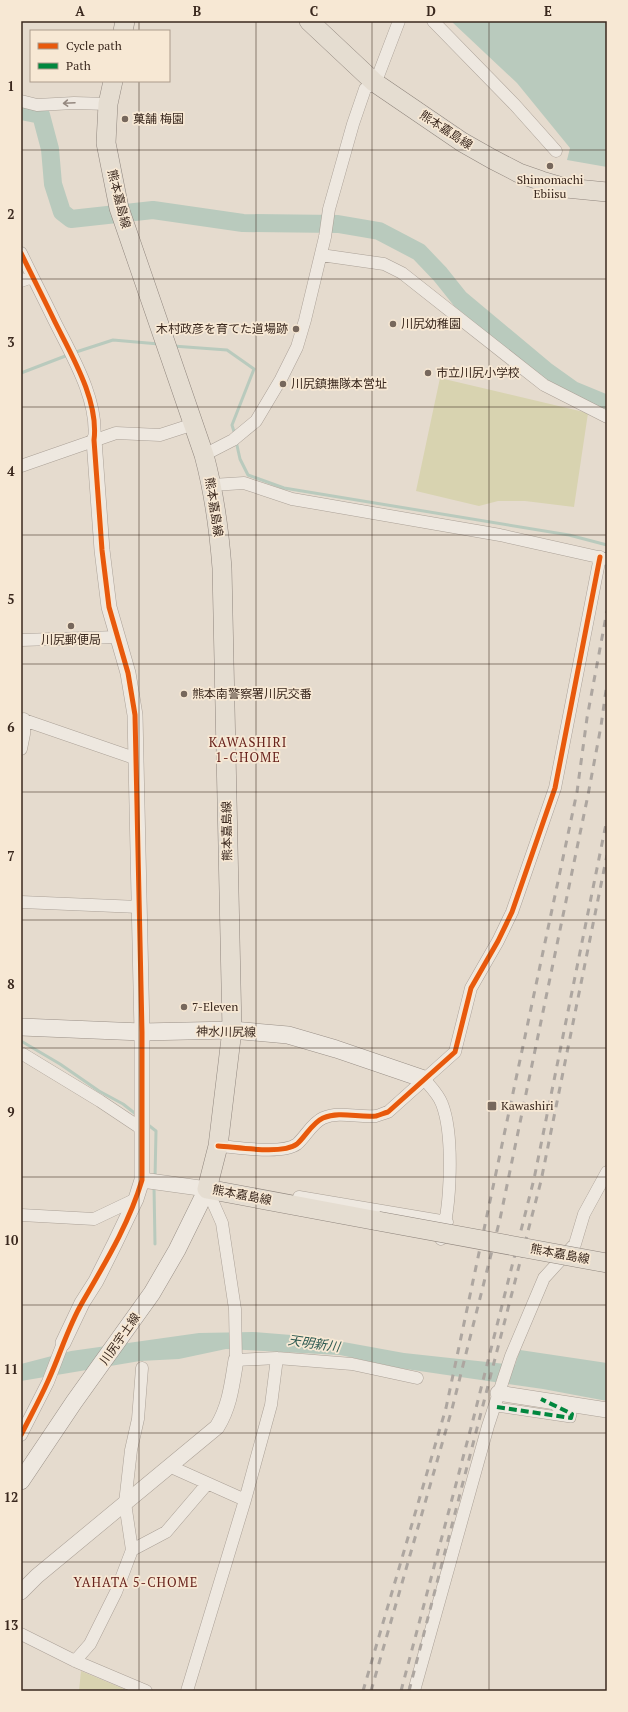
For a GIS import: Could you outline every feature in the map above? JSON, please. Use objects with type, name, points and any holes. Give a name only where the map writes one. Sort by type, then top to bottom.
[{"type":"main road","name":"熊本嘉島線","points":[[309,21],[374,82],[462,142],[519,173],[566,188],[607,192]]},
{"type":"main road","name":"熊本嘉島線","points":[[112,82],[108,104],[106,143],[121,215],[204,455],[212,485],[219,532],[222,568],[232,1030],[218,1146],[207,1189],[607,1263]]},
{"type":"main road","name":"神水川尻線","points":[[21,1027],[142,1032],[232,1030],[288,1035],[336,1049],[424,1079]]},
{"type":"main road","name":"川尻宇土線","points":[[21,1481],[74,1402],[152,1293],[177,1250],[207,1189]]},
{"type":"street","points":[[204,455],[233,440],[256,421],[281,379],[297,347],[321,255],[329,209],[360,103],[365,89],[374,82],[378,76],[399,21]]},
{"type":"street","points":[[433,21],[515,105],[556,151]]},
{"type":"street","points":[[21,101],[37,105],[74,103],[108,104]]},
{"type":"street","points":[[21,253],[27,279],[72,357],[91,402],[95,430],[94,440],[102,550],[109,607],[128,673],[135,715],[142,1032],[142,1180],[136,1199],[96,1281],[82,1303],[63,1343],[48,1382],[21,1435]]},
{"type":"street","points":[[321,255],[384,264],[402,273],[544,385],[607,418]]},
{"type":"street","points":[[21,466],[116,433],[160,434],[194,424]]},
{"type":"street","points":[[212,485],[244,483],[292,499],[500,534],[604,558],[555,788],[512,912],[498,941],[471,988],[455,1052],[388,1112],[376,1116],[338,1115],[324,1118],[313,1125],[296,1144],[287,1148],[276,1150],[218,1146]]},
{"type":"street","points":[[21,640],[118,637]]},
{"type":"street","points":[[21,750],[24,734],[22,719],[137,759]]},
{"type":"street","points":[[21,902],[139,907]]},
{"type":"street","points":[[21,1053],[100,1101],[142,1129]]},
{"type":"street","points":[[207,1189],[244,1204],[441,1241],[446,1222],[450,1151],[447,1123],[442,1103],[424,1079]]},
{"type":"street","points":[[414,1691],[476,1467],[511,1356],[544,1278],[575,1244],[584,1214],[607,1172]]},
{"type":"street","points":[[142,1180],[207,1189],[235,1186],[446,1222]]},
{"type":"street","points":[[21,1592],[37,1576],[218,1427],[225,1414],[231,1397],[236,1360],[235,1309],[222,1223],[207,1189]]},
{"type":"street","points":[[21,1215],[94,1219],[136,1199]]},
{"type":"street","points":[[236,1360],[277,1358],[352,1364],[418,1378]]},
{"type":"street","points":[[187,1691],[272,1405],[277,1358]]},
{"type":"street","points":[[75,1661],[90,1644],[116,1592],[132,1550],[125,1503],[131,1450],[138,1419],[142,1368]]},
{"type":"street","points":[[498,1397],[541,1399],[607,1410]]},
{"type":"street","points":[[498,1397],[571,1418],[572,1414],[541,1399]]},
{"type":"street","points":[[169,1466],[245,1500]]},
{"type":"street","points":[[132,1550],[166,1532],[207,1484]]},
{"type":"street","points":[[21,1634],[75,1661],[146,1691]]},
{"type":"shaded area","points":[[440,378],[588,413],[574,507],[525,501],[498,501],[479,506],[416,491]]},
{"type":"shaded area","points":[[81,1671],[129,1691],[79,1691]]},
{"type":"water","points":[[451,21],[607,21],[607,167],[567,160],[570,148],[517,83]]},
{"type":"water","name":"天明新川","points":[[253,1332],[316,1337],[404,1353],[515,1365],[520,1350],[607,1363],[607,1401],[543,1389],[399,1368],[340,1355],[226,1349],[179,1359],[140,1361],[21,1381],[21,1364],[71,1351],[199,1333]]},
{"type":"waterway","points":[[21,111],[41,115],[50,149],[53,184],[62,212],[71,219],[153,210],[243,223],[338,224],[379,231],[419,252],[440,274],[460,299],[545,370],[573,390],[607,404]]},
{"type":"waterway","points":[[73,353],[113,340],[159,344]]},
{"type":"waterway","points":[[173,346],[227,350],[254,369],[232,425],[235,435]]},
{"type":"waterway","points":[[21,373],[68,355]]},
{"type":"waterway","points":[[236,441],[240,459],[248,475],[284,488],[569,535],[607,545]]},
{"type":"waterway","points":[[21,1041],[60,1064],[99,1091],[123,1104],[137,1115]]},
{"type":"waterway","points":[[147,1124],[156,1131],[155,1178]]},
{"type":"waterway","points":[[154,1186],[155,1244]]},
{"type":"railway","points":[[363,1691],[446,1408],[577,792],[587,718],[607,611]]},
{"type":"railway","points":[[371,1691],[452,1409],[500,1219],[588,795],[601,726],[607,683]]},
{"type":"railway","points":[[401,1691],[473,1420],[534,1179],[607,819]]},
{"type":"railway","points":[[409,1691],[541,1181],[607,855]]},
{"type":"marked path","points":[[497,1407],[571,1418],[572,1414],[541,1399]]},
{"type":"cycle path","points":[[21,253],[83,379],[92,410],[102,550],[109,607],[128,673],[135,715],[142,1032],[142,1180],[137,1196],[123,1228],[108,1258],[77,1312],[48,1381],[21,1435]]},
{"type":"cycle path","points":[[218,1146],[247,1149],[281,1149],[297,1144],[312,1126],[323,1118],[336,1115],[376,1116],[388,1112],[455,1052],[471,988],[498,941],[512,912],[555,788],[600,557]]},
{"type":"place","name":"菓舗 梅園","points":[[125,119]]},
{"type":"place","name":"Shimomachi Ebiisu","points":[[550,166]]},
{"type":"place","name":"川尻幼稚園","points":[[393,324]]},
{"type":"place","name":"木村政彦を育てた道場跡","points":[[296,329]]},
{"type":"place","name":"市立川尻小学校","points":[[428,373]]},
{"type":"place","name":"川尻鎮撫隊本営址","points":[[283,384]]},
{"type":"place","name":"川尻郵便局","points":[[71,626]]},
{"type":"place","name":"熊本南警察署川尻交番","points":[[184,694]]},
{"type":"place","name":"7-Eleven","points":[[184,1007]]},
{"type":"place","name":"Kawashiri","points":[[492,1106]]},
{"type":"district","name":"KAWASHIRI 1-CHOME","points":[[248,750]]},
{"type":"district","name":"YAHATA 5-CHOME","points":[[136,1582]]}]
